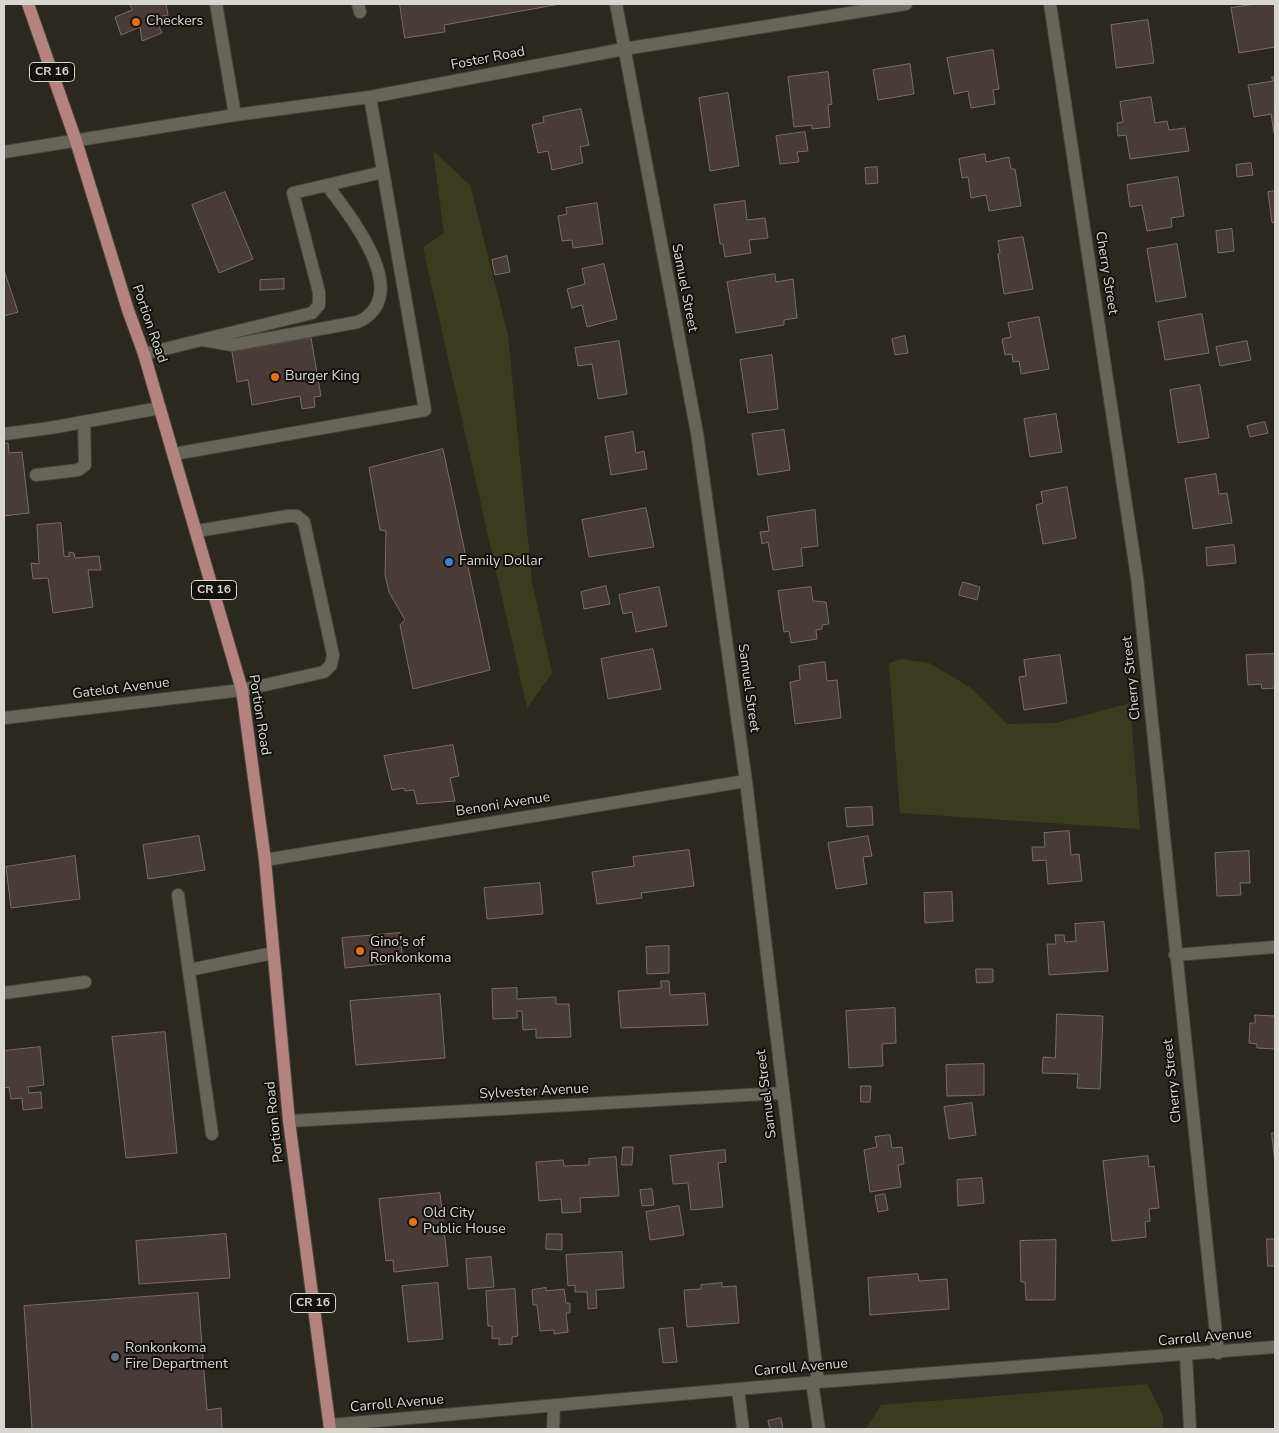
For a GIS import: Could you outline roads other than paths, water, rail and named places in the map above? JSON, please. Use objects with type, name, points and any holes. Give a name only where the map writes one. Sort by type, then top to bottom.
[{"type":"main road","name":"Portion Road","points":[[28,4],[76,141],[128,310],[144,354],[242,690],[265,860],[289,1121],[330,1427]]},
{"type":"street","points":[[216,4],[235,114]]},
{"type":"street","name":"Samuel Street","points":[[616,4],[697,434],[746,781],[820,1429]]},
{"type":"street","name":"Foster Road","points":[[4,152],[235,114],[370,97],[624,49],[906,4]]},
{"type":"street","name":"Cherry Street","points":[[1050,4],[1137,577],[1218,1353]]},
{"type":"street","points":[[174,454],[425,410],[370,97]]},
{"type":"street","points":[[144,354],[312,313],[318,305],[319,292],[293,193],[383,172]]},
{"type":"street","points":[[200,339],[232,345],[251,343],[358,322],[369,317],[375,310],[379,300],[380,285],[376,264],[366,240],[327,185]]},
{"type":"street","points":[[4,434],[160,408]]},
{"type":"street","points":[[36,475],[78,470],[85,465],[84,422]]},
{"type":"street","name":"Gatelot Avenue","points":[[4,718],[242,690],[324,672],[331,664],[333,655],[304,522],[297,516],[288,516],[197,531]]},
{"type":"street","name":"Benoni Avenue","points":[[265,860],[746,781]]},
{"type":"street","points":[[178,895],[212,1134]]},
{"type":"street","points":[[1175,955],[1275,947]]},
{"type":"street","points":[[189,970],[273,953]]},
{"type":"street","points":[[4,992],[84,982]]},
{"type":"street","name":"Sylvester Avenue","points":[[289,1121],[782,1092]]},
{"type":"street","name":"Carroll Avenue","points":[[330,1427],[815,1382],[1218,1353],[1275,1347]]},
{"type":"street","points":[[1186,1355],[1190,1429]]},
{"type":"street","points":[[738,1389],[743,1429]]},
{"type":"street","points":[[553,1429],[554,1405]]},
{"type":"place","name":"Checkers","points":[[136,22]]},
{"type":"place","name":"Burger King","points":[[275,377]]},
{"type":"place","name":"Family Dollar","points":[[449,562]]},
{"type":"place","name":"Gino's of Ronkonkoma","points":[[360,951]]},
{"type":"place","name":"Old City Public House","points":[[413,1222]]},
{"type":"place","name":"Ronkonkoma Fire Department","points":[[115,1357]]}]
